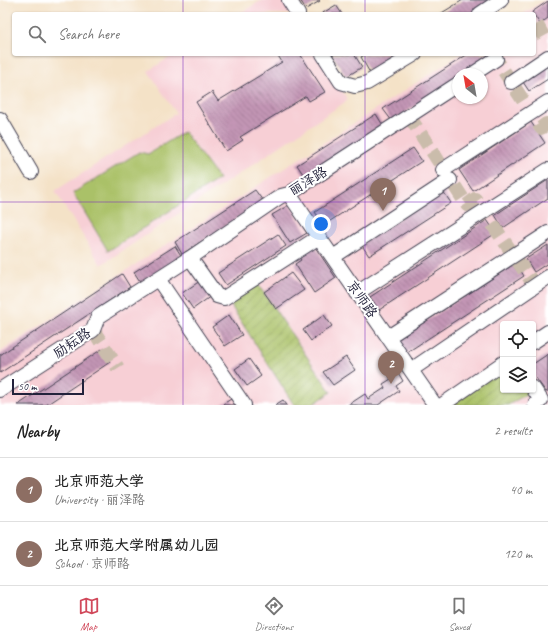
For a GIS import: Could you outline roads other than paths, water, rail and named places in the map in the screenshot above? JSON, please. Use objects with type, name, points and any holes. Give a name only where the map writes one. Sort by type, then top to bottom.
[{"type":"street","points":[[289,0],[297,12]]},
{"type":"street","points":[[483,12],[501,0]]},
{"type":"street","points":[[324,56],[341,82],[355,86],[367,83],[412,56]]},
{"type":"street","points":[[511,82],[548,57]]},
{"type":"street","points":[[482,68],[496,58]]},
{"type":"street","name":"丽泽路","points":[[158,279],[281,196],[289,194],[452,88]]},
{"type":"street","points":[[333,257],[548,102]]},
{"type":"street","points":[[0,119],[31,172]]},
{"type":"street","points":[[358,293],[548,170]]},
{"type":"street","name":"京师路","points":[[289,194],[435,405]]},
{"type":"street","points":[[388,337],[548,233]]},
{"type":"street","points":[[190,258],[217,296],[224,298],[319,236]]},
{"type":"street","points":[[410,370],[548,277]]},
{"type":"street","points":[[158,279],[244,405]]},
{"type":"street","name":"励耘路","points":[[0,390],[93,330],[98,317],[158,279]]},
{"type":"street","points":[[536,340],[548,332]]},
{"type":"street","points":[[442,405],[500,364]]},
{"type":"street","points":[[535,405],[541,400],[536,392]]},
{"type":"tunnel","points":[[536,33],[548,26]]},
{"type":"tunnel","points":[[494,56],[541,128],[546,124],[548,128]]},
{"type":"tunnel","points":[[409,116],[467,205],[475,199],[535,286]]},
{"type":"tunnel","points":[[93,330],[118,368]]},
{"type":"place","name":"北京师范大学","points":[[383,211]]},
{"type":"place","name":"北京师范大学附属幼儿园","points":[[391,384]]}]
